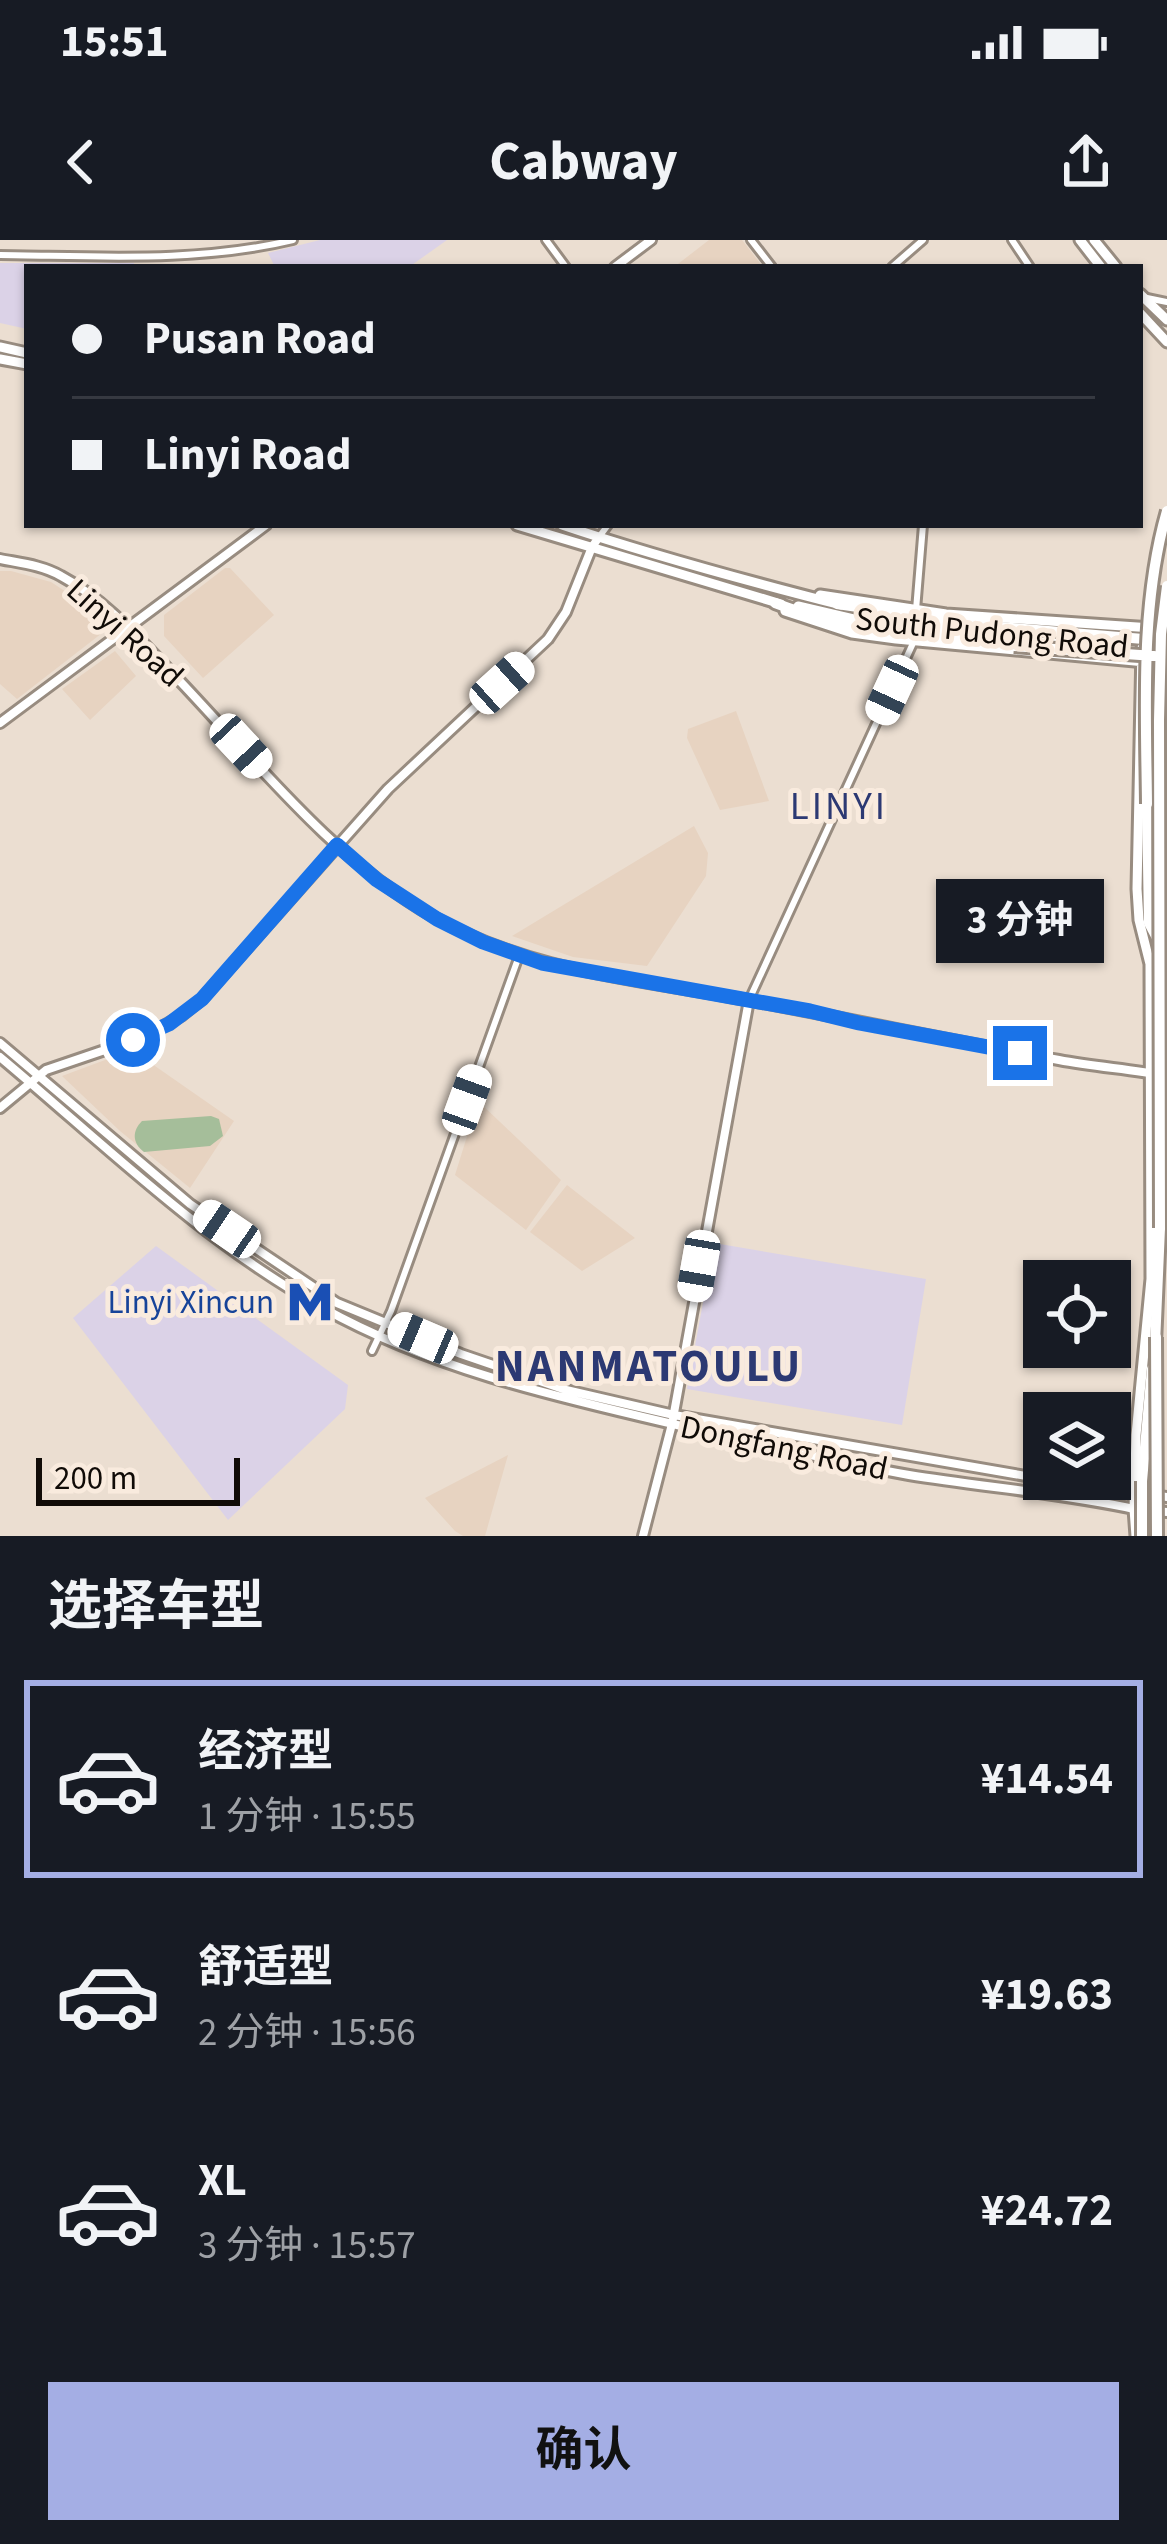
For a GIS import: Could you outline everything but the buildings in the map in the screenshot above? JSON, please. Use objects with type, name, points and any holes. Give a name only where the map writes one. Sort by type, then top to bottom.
[{"type":"highway","points":[[1167,511],[1159,538],[1150,617],[1146,699],[1149,923],[1167,957]]},
{"type":"highway","points":[[1157,1536],[1159,720],[1167,586]]},
{"type":"highway","points":[[775,603],[845,626],[899,634],[1014,646],[1167,652]]},
{"type":"highway","points":[[837,604],[1167,652]]},
{"type":"highway","points":[[1139,1536],[1156,1337]]},
{"type":"main road","points":[[1080,240],[1099,264]]},
{"type":"main road","points":[[1094,240],[1114,264]]},
{"type":"main road","points":[[1143,296],[1167,320]]},
{"type":"main road","points":[[1143,316],[1167,342]]},
{"type":"main road","name":"South Pudong Road","points":[[531,528],[898,619],[1142,652]]},
{"type":"main road","name":"South Pudong Road","points":[[568,528],[596,542],[775,603],[875,624],[1167,652]]},
{"type":"main road","name":"South Pudong Road","points":[[791,592],[916,610],[1166,628]]},
{"type":"main road","name":"South Pudong Road","points":[[748,593],[796,616],[852,633],[914,641],[1167,652]]},
{"type":"main road","points":[[1139,1536],[1134,1509],[1151,1279],[1150,964],[1137,889],[1142,652]]},
{"type":"street","points":[[0,255],[215,254],[292,240]]},
{"type":"street","points":[[619,264],[651,240]]},
{"type":"street","points":[[751,240],[770,264]]},
{"type":"street","points":[[895,264],[923,240]]},
{"type":"street","points":[[1167,494],[1167,530]]},
{"type":"street","points":[[0,723],[262,528]]},
{"type":"street","points":[[0,1108],[46,1070],[158,1030],[222,979],[388,789],[548,639],[572,601],[606,528]]},
{"type":"street","points":[[916,610],[923,528]]},
{"type":"street","name":"Linyi Road","points":[[0,559],[57,573],[82,589],[128,627],[337,845],[377,880],[467,935],[572,970],[1054,1060],[1167,1076]]},
{"type":"street","points":[[1166,628],[1167,619]]},
{"type":"street","points":[[643,1536],[673,1419],[749,1000],[914,641]]},
{"type":"street","points":[[372,1351],[391,1311],[519,956]]},
{"type":"street","name":"Dongfang Road","points":[[0,1043],[182,1213],[258,1269],[379,1336],[580,1404],[1167,1496]]},
{"type":"street","name":"Dongfang Road","points":[[0,1057],[36,1080],[190,1204],[337,1303],[460,1354],[673,1419],[907,1474],[1167,1512]]},
{"type":"shaded area","points":[[320,240],[447,240],[413,264],[274,264],[268,253]]},
{"type":"shaded area","points":[[709,240],[742,240],[761,264],[678,264]]},
{"type":"shaded area","points":[[0,263],[134,263],[24,264],[24,328],[0,323]]},
{"type":"shaded area","points":[[225,568],[274,615],[203,678],[164,636],[164,615]]},
{"type":"shaded area","points":[[0,571],[51,582],[86,605],[106,630],[17,699],[0,684]]},
{"type":"shaded area","points":[[115,651],[136,676],[90,720],[62,689]]},
{"type":"shaded area","points":[[736,711],[769,801],[720,810],[687,738],[688,729]]},
{"type":"shaded area","points":[[694,826],[708,853],[706,876],[647,966],[573,957],[512,936]]},
{"type":"shaded area","points":[[132,1050],[234,1121],[190,1188],[62,1076]]},
{"type":"shaded area","points":[[478,1101],[561,1180],[526,1230],[455,1175]]},
{"type":"shaded area","points":[[567,1185],[635,1238],[582,1271],[530,1232]]},
{"type":"shaded area","points":[[714,1243],[926,1279],[902,1425],[687,1389]]},
{"type":"shaded area","points":[[156,1246],[348,1385],[345,1409],[228,1520],[73,1318]]},
{"type":"shaded area","points":[[508,1455],[485,1536],[463,1536],[455,1531],[425,1498]]},
{"type":"green space","points":[[219,1119],[223,1136],[210,1146],[144,1152],[135,1141],[142,1121]]},
{"type":"place","name":"Linyi Xincun","points":[[310,1302]]},
{"type":"district","name":"LINYI","points":[[839,807]]},
{"type":"district","name":"NANMATOULU","points":[[649,1367]]},
{"type":"route","points":[[133,1040],[169,1024],[202,999],[337,845],[398,896],[437,919],[542,963],[1020,1053]]}]
